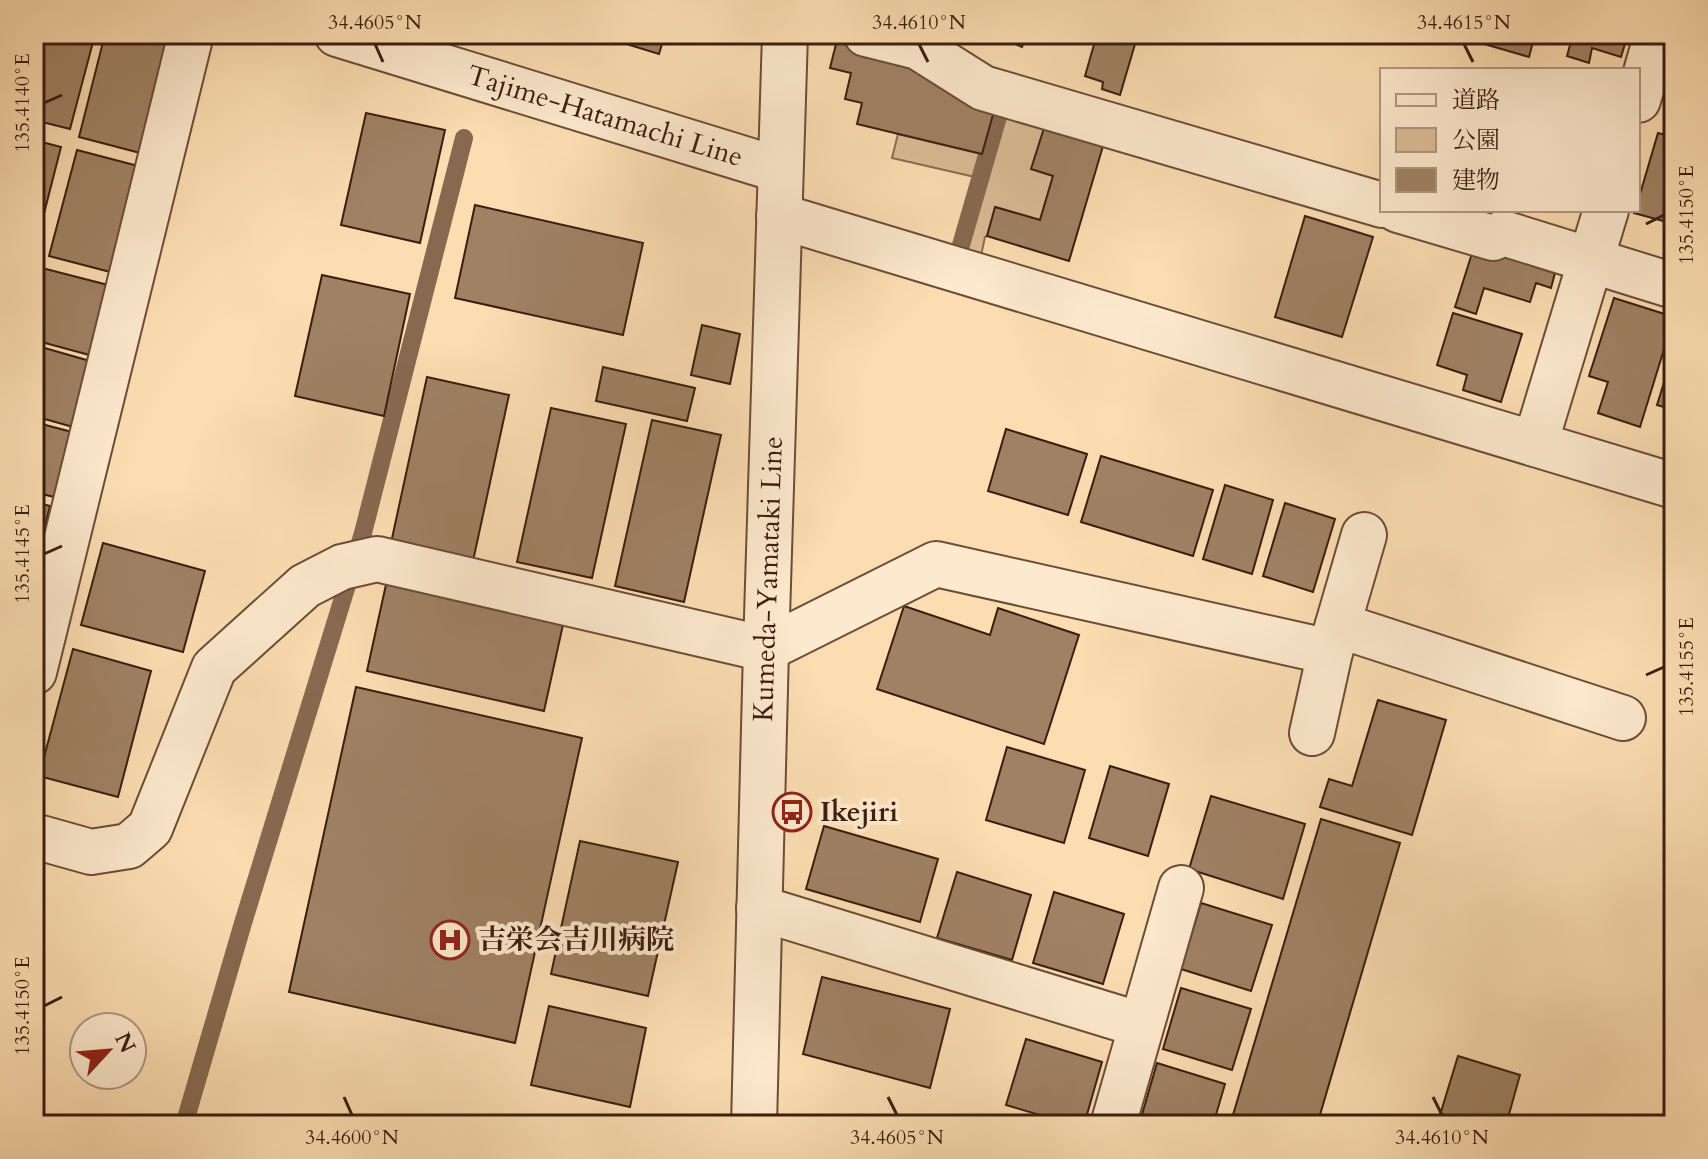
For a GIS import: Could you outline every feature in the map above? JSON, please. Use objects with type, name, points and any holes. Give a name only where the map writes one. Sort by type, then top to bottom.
[{"type":"street","points":[[34,672],[191,34]]},
{"type":"street","name":"Tajime-Hatamachi Line","points":[[337,34],[780,170]]},
{"type":"street","name":"Kumeda-Yamataki Line","points":[[754,1125],[785,34]]},
{"type":"street","points":[[866,34],[918,47],[983,88],[1380,204]]},
{"type":"street","points":[[1640,93],[1657,34]]},
{"type":"street","points":[[1405,212],[1493,238],[1503,233],[1674,286]]},
{"type":"street","points":[[1535,444],[1605,212]]},
{"type":"street","points":[[779,216],[1674,486]]},
{"type":"street","points":[[1312,733],[1334,639],[1364,535]]},
{"type":"street","points":[[34,836],[91,852],[129,846],[150,828],[214,668],[305,586],[359,563],[766,649],[936,564],[1334,639],[1623,718]]},
{"type":"street","points":[[1113,1125],[1181,888]]},
{"type":"street","points":[[759,908],[1141,1025]]},
{"type":"green space","points":[[1004,117],[1044,128],[1053,176],[1040,220],[996,207],[980,260],[964,256]]},
{"type":"green space","points":[[898,134],[982,154],[975,177],[892,158]]},
{"type":"building","points":[[36,34],[63,34],[93,42],[70,129],[34,120]]},
{"type":"building","points":[[105,34],[128,34],[171,45],[144,154],[79,137]]},
{"type":"building","points":[[594,34],[665,34],[659,54]]},
{"type":"building","points":[[993,34],[1027,34],[1022,47]]},
{"type":"building","points":[[1097,34],[1138,34],[1120,95],[1102,89],[1103,82],[1085,76]]},
{"type":"building","points":[[1450,34],[1535,34],[1529,57]]},
{"type":"building","points":[[1573,34],[1628,34],[1621,57],[1592,48],[1589,63],[1567,56]]},
{"type":"building","points":[[838,36],[877,46],[994,111],[982,154],[857,124],[862,103],[845,99],[851,73],[830,68]]},
{"type":"building","points":[[366,113],[445,130],[420,243],[341,225]]},
{"type":"building","points":[[1044,128],[1103,146],[1069,261],[987,236],[995,207],[1040,220],[1053,176],[1031,169]]},
{"type":"building","points":[[1658,133],[1674,137],[1674,224],[1634,213],[1640,212],[1640,194]]},
{"type":"building","points":[[34,140],[61,147],[39,233],[34,232]]},
{"type":"building","points":[[77,150],[142,167],[114,273],[49,256]]},
{"type":"building","points":[[475,205],[643,243],[623,335],[455,298]]},
{"type":"building","points":[[1305,216],[1373,237],[1342,337],[1275,317]]},
{"type":"building","points":[[1474,247],[1555,273],[1551,288],[1536,283],[1530,302],[1484,288],[1476,314],[1455,307]]},
{"type":"building","points":[[42,268],[112,286],[93,356],[34,340],[34,297]]},
{"type":"building","points":[[322,275],[410,294],[384,416],[295,396]]},
{"type":"building","points":[[1614,298],[1674,317],[1640,427],[1598,413],[1608,382],[1589,376]]},
{"type":"building","points":[[1453,313],[1522,334],[1501,402],[1463,390],[1467,375],[1437,365]]},
{"type":"building","points":[[702,325],[740,334],[730,384],[691,375]]},
{"type":"building","points":[[34,345],[90,361],[73,427],[34,416]]},
{"type":"building","points":[[1674,350],[1674,410],[1657,405]]},
{"type":"building","points":[[603,367],[695,388],[687,421],[596,401]]},
{"type":"building","points":[[427,377],[509,395],[473,561],[391,543]]},
{"type":"building","points":[[551,408],[626,424],[592,578],[517,562]]},
{"type":"building","points":[[652,420],[721,435],[684,602],[615,586]]},
{"type":"building","points":[[34,422],[72,432],[54,497],[34,492]]},
{"type":"building","points":[[1006,429],[1087,454],[1068,515],[988,491]]},
{"type":"building","points":[[1101,456],[1213,490],[1193,556],[1081,522]]},
{"type":"building","points":[[1225,485],[1273,500],[1252,574],[1203,559]]},
{"type":"building","points":[[34,502],[50,506],[34,567]]},
{"type":"building","points":[[1285,503],[1335,519],[1313,592],[1263,576]]},
{"type":"building","points":[[103,543],[205,571],[183,652],[81,625]]},
{"type":"building","points":[[387,580],[564,620],[544,711],[367,671]]},
{"type":"building","points":[[904,606],[990,635],[998,608],[1079,635],[1044,744],[877,689]]},
{"type":"building","points":[[73,649],[151,671],[118,797],[39,776]]},
{"type":"building","points":[[356,687],[582,738],[515,1043],[289,992]]},
{"type":"building","points":[[1378,700],[1446,720],[1412,835],[1320,807],[1329,779],[1352,786]]},
{"type":"building","points":[[1007,747],[1085,770],[1064,843],[986,820]]},
{"type":"building","points":[[1110,766],[1169,784],[1148,856],[1089,838]]},
{"type":"building","points":[[1211,796],[1305,824],[1283,899],[1189,869]]},
{"type":"building","points":[[1321,819],[1400,843],[1317,1125],[1230,1125]]},
{"type":"building","points":[[824,826],[938,859],[920,922],[806,889]]},
{"type":"building","points":[[580,841],[678,862],[648,996],[551,974]]},
{"type":"building","points":[[957,872],[1031,895],[1012,960],[937,938]]},
{"type":"building","points":[[1054,892],[1124,914],[1103,984],[1033,963]]},
{"type":"building","points":[[1201,903],[1272,925],[1251,991],[1181,969]]},
{"type":"building","points":[[822,977],[950,1009],[930,1088],[803,1054]]},
{"type":"building","points":[[1181,988],[1251,1009],[1232,1070],[1163,1049]]},
{"type":"building","points":[[549,1006],[646,1028],[630,1107],[531,1085]]},
{"type":"building","points":[[1026,1039],[1102,1062],[1084,1125],[1074,1125],[1006,1105]]},
{"type":"building","points":[[1458,1056],[1520,1075],[1506,1125],[1437,1125]]},
{"type":"building","points":[[1157,1063],[1225,1084],[1213,1125],[1139,1125]]},
{"type":"waterway","points":[[959,252],[1000,110]]},
{"type":"waterway","points":[[184,1125],[363,533],[464,138]]},
{"type":"place","name":"Ikejiri","points":[[792,812]]},
{"type":"place","name":"吉栄会吉川病院","points":[[450,940]]}]
